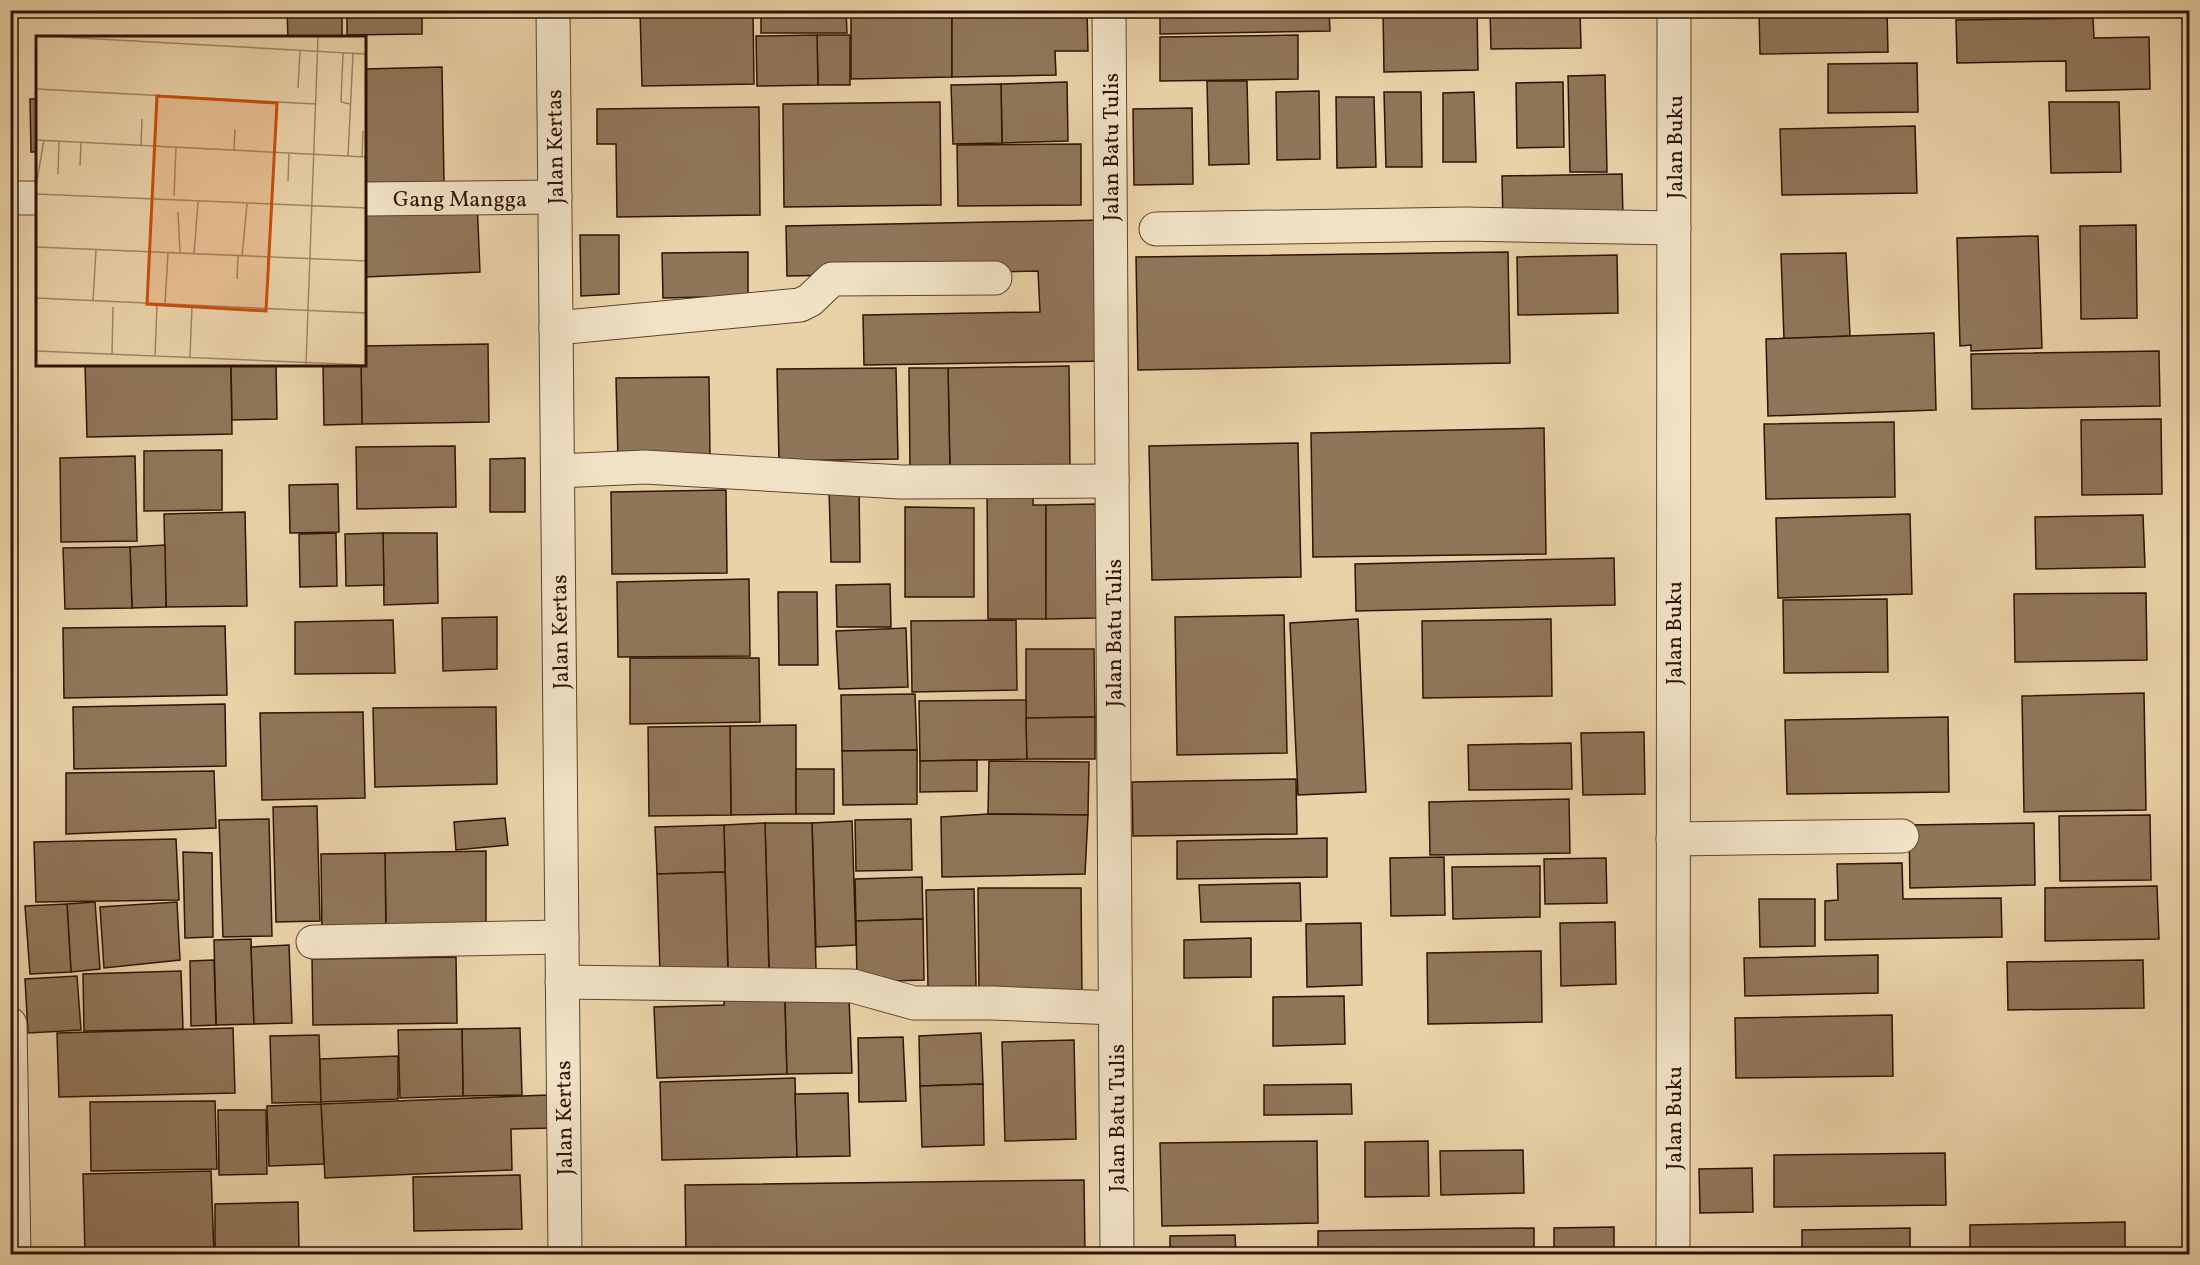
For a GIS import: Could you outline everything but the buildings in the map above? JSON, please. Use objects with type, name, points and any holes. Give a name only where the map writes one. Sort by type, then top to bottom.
[{"type":"street","name":"Jalan Kertas","points":[[553,10],[565,1254]]},
{"type":"street","name":"Jalan Batu Tulis","points":[[1109,10],[1117,1254]]},
{"type":"street","name":"Jalan Buku","points":[[1673,1254],[1674,10]]},
{"type":"street","name":"Gang Mangga","points":[[366,199],[555,197]]},
{"type":"street","points":[[10,198],[36,198]]},
{"type":"street","points":[[1156,229],[1465,224],[1674,228]]},
{"type":"street","points":[[556,328],[800,305],[810,300],[832,279],[994,278]]},
{"type":"street","points":[[558,471],[645,467],[901,482],[1112,481]]},
{"type":"street","points":[[1673,839],[1902,836]]},
{"type":"street","points":[[313,942],[562,937]]},
{"type":"street","points":[[562,982],[853,986],[914,1003],[1115,1008]]},
{"type":"street","points":[[10,1024],[14,1254]]}]
